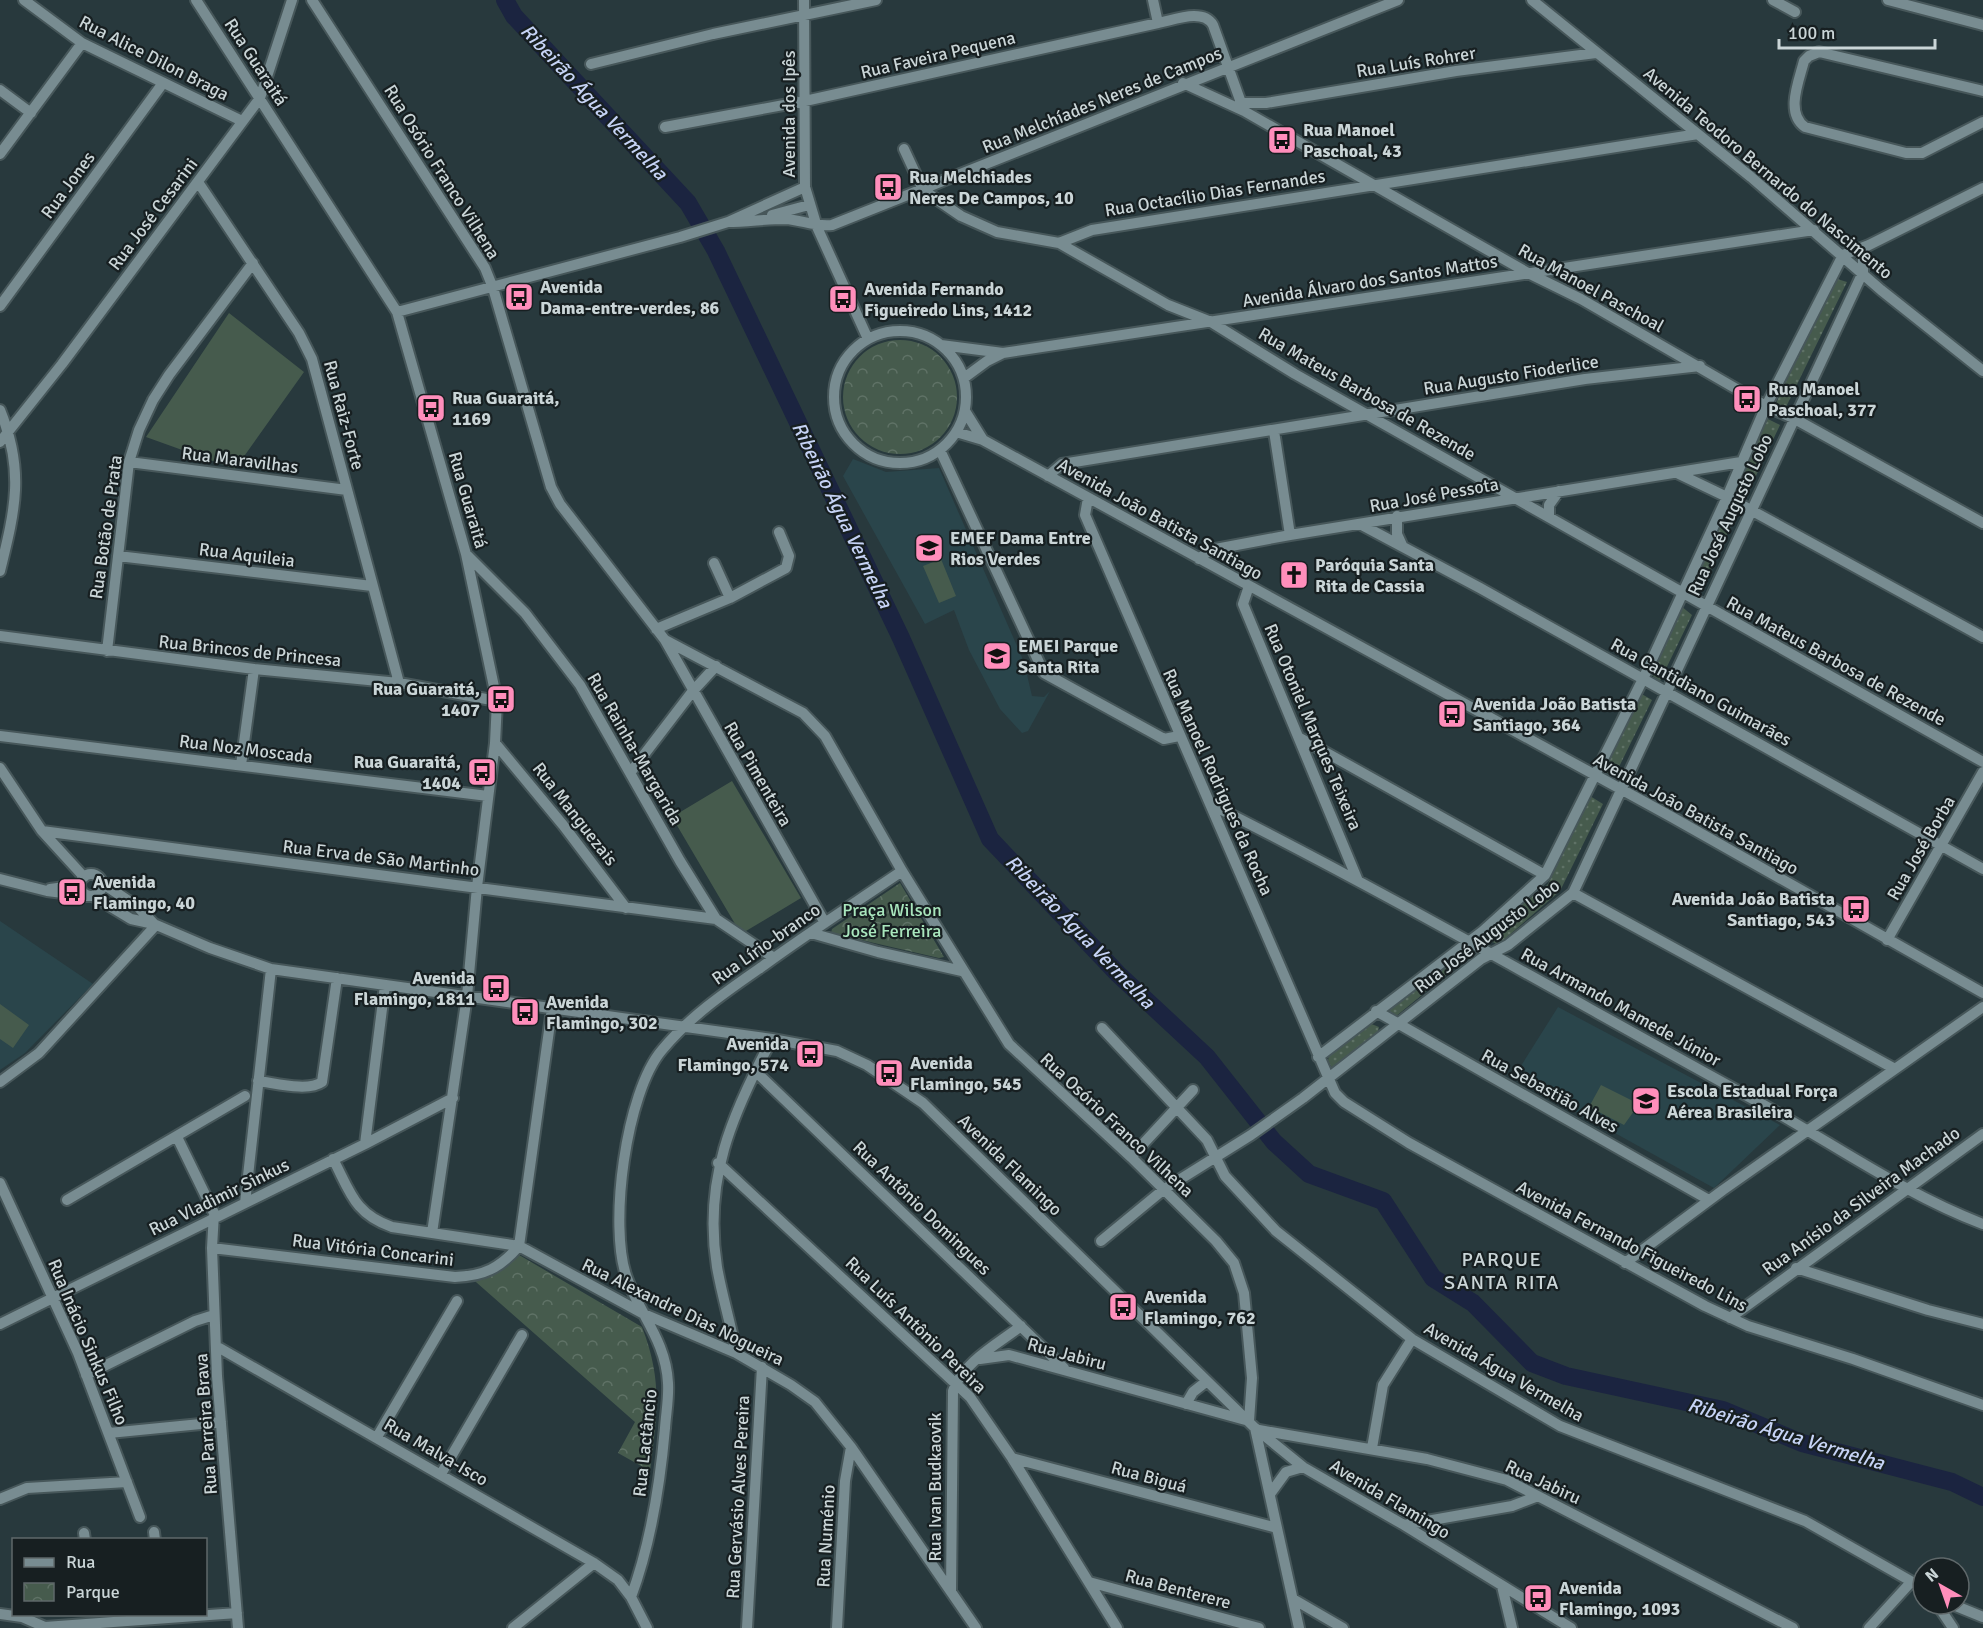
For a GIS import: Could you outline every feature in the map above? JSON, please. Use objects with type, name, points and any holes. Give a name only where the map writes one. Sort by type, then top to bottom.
[{"type":"street","name":"Rua Alice Dilon Braga","points":[[24,0],[82,43],[242,121]]},
{"type":"street","name":"Rua Guaraitá","points":[[196,0],[397,312],[466,554],[497,701],[495,743],[477,887],[467,996],[432,1233]]},
{"type":"street","name":"Rua José Cesarini","points":[[0,442],[260,98],[292,0]]},
{"type":"street","name":"Rua Osório Franco Vilhena","points":[[312,0],[475,249],[493,288],[551,487],[560,504],[664,640],[791,706],[812,720],[825,736],[902,871],[1009,1044],[1020,1057],[1131,1157],[1216,1241],[1239,1272],[1244,1293],[1254,1426],[1299,1628]]},
{"type":"street","name":"Avenida dos Ipês","points":[[804,0],[806,14],[805,187],[817,227]]},
{"type":"street","points":[[591,64],[876,0]]},
{"type":"street","points":[[1154,0],[1158,23]]},
{"type":"street","name":"Rua Melchíades Neres de Campos","points":[[817,227],[832,225],[923,190],[1183,83],[1230,67],[1398,0]]},
{"type":"street","name":"Avenida Teodoro Bernardo do Nascimento","points":[[1532,0],[1814,230],[1881,290],[1983,371]]},
{"type":"street","points":[[1773,0],[1796,12]]},
{"type":"street","points":[[1888,0],[1983,25]]},
{"type":"street","name":"Rua Faveira Pequena","points":[[665,127],[805,101],[1158,23],[1201,16],[1208,18],[1213,25],[1230,67]]},
{"type":"street","points":[[0,154],[82,43]]},
{"type":"street","points":[[1983,91],[1819,52],[1804,61],[1794,109],[1797,119],[1805,127],[1906,153],[1922,153],[1983,122]]},
{"type":"street","name":"Rua Luís Rohrer","points":[[1243,107],[1456,71],[1596,53]]},
{"type":"street","points":[[1230,67],[1243,107]]},
{"type":"street","name":"Rua Jones","points":[[0,306],[163,83]]},
{"type":"street","name":"Rua Manoel Paschoal","points":[[1183,83],[1243,107],[1528,273],[1581,298],[1766,406],[1983,523]]},
{"type":"street","points":[[0,90],[31,113]]},
{"type":"street","name":"Rua Octacílio Dias Fernandes","points":[[1059,243],[1092,230],[1698,134]]},
{"type":"street","points":[[904,149],[923,190]]},
{"type":"street","name":"Rua Raiz-Forte","points":[[198,182],[299,333],[312,359],[399,683]]},
{"type":"street","points":[[397,312],[493,288],[726,223],[805,187]]},
{"type":"street","name":"Rua Mateus Barbosa de Rezende","points":[[923,190],[975,224],[997,232],[1059,243],[1168,305],[1211,322],[1294,374],[1368,413],[1682,594],[1983,762]]},
{"type":"street","points":[[1844,255],[1982,191]]},
{"type":"street","points":[[749,222],[809,205]]},
{"type":"street","points":[[726,223],[793,220],[817,227],[868,339]]},
{"type":"street","name":"Avenida Álvaro dos Santos Mattos","points":[[941,345],[1003,353],[1814,230]]},
{"type":"street","points":[[1863,248],[1863,272]]},
{"type":"street","name":"Rua José Augusto Lobo","points":[[1318,1057],[1468,940],[1483,931],[1545,875],[1643,679],[1727,497],[1766,406],[1844,255]]},
{"type":"street","name":"Rua Botão de Prata","points":[[107,651],[129,462],[153,400],[196,337],[253,263]]},
{"type":"street","name":"Rua José Augusto Lobo","points":[[1101,1241],[1163,1190],[1251,1135],[1492,953],[1508,945],[1572,893],[1622,790],[1792,418],[1863,272]]},
{"type":"street","points":[[905,331],[928,337],[941,345],[955,360],[964,378],[965,411],[956,432],[940,450],[924,459],[906,464],[888,463],[871,458],[856,448],[844,434],[836,418],[833,400],[835,381],[842,364],[853,350],[868,339],[882,333],[905,331]]},
{"type":"street","name":"Avenida Álvaro dos Santos Mattos","points":[[964,378],[987,361],[1003,353]]},
{"type":"street","name":"Rua Augusto Fioderlice","points":[[1048,476],[1062,464],[1586,379],[1700,366]]},
{"type":"street","points":[[0,410],[9,432],[14,460],[15,508],[0,571]]},
{"type":"street","name":"Avenida João Batista Santiago","points":[[965,411],[983,440]]},
{"type":"street","points":[[1274,430],[1290,535]]},
{"type":"street","name":"Avenida João Batista Santiago","points":[[956,432],[983,440],[1622,790],[1983,993]]},
{"type":"street","points":[[940,450],[1040,667],[1047,677],[1164,739],[1179,736]]},
{"type":"street","name":"Rua Maravilhas","points":[[129,462],[347,490]]},
{"type":"street","name":"Rua José Pessota","points":[[1199,559],[1210,550],[1290,535],[1397,516],[1679,474],[1742,462]]},
{"type":"street","points":[[1679,474],[1727,497],[1983,637]]},
{"type":"street","name":"Rua Mateus Barbosa de Rezende","points":[[1476,504],[1481,486],[1480,478]]},
{"type":"street","points":[[1549,516],[1549,505],[1559,491]]},
{"type":"street","name":"Rua Manoel Rodrigues da Rocha","points":[[1088,498],[1085,515],[1179,736],[1285,975],[1327,1079]]},
{"type":"street","points":[[1397,516],[1397,534],[1402,546]]},
{"type":"street","name":"Rua Cantidiano Guimarães","points":[[1360,524],[1983,869]]},
{"type":"street","points":[[656,629],[730,598],[786,568],[789,556],[779,532]]},
{"type":"street","name":"Rua Rainha-Margarida","points":[[466,554],[525,613],[568,668],[716,919],[774,958]]},
{"type":"street","name":"Rua Aquileia","points":[[118,556],[372,586]]},
{"type":"street","points":[[714,563],[730,598]]},
{"type":"street","name":"Rua Otoniel Marques Teixeira","points":[[1249,586],[1243,604],[1358,881]]},
{"type":"street","name":"Rua Brincos de Princesa","points":[[0,636],[254,669],[399,683],[497,701]]},
{"type":"street","name":"Rua Pimenteira","points":[[664,640],[825,923]]},
{"type":"street","points":[[630,773],[692,692],[716,666]]},
{"type":"street","points":[[241,765],[254,669]]},
{"type":"street","name":"Rua Noz Moscada","points":[[0,736],[488,796]]},
{"type":"street","points":[[1300,738],[1545,875]]},
{"type":"street","name":"Rua Manguezais","points":[[495,743],[564,825],[626,908]]},
{"type":"street","points":[[1,772],[42,831],[82,881],[83,893],[90,896]]},
{"type":"street","name":"Rua José Borba","points":[[1887,940],[1983,772]]},
{"type":"street","name":"Rua Armando Mamede Júnior","points":[[1210,804],[1492,953],[1808,1130],[1908,1189],[1983,1224]]},
{"type":"street","name":"Rua Erva de São Martinho","points":[[42,831],[716,919]]},
{"type":"street","name":"Rua Lírio-branco","points":[[682,1028],[718,998],[774,958],[902,871]]},
{"type":"street","points":[[0,879],[47,891],[90,896],[98,894],[102,884],[97,876],[47,891]]},
{"type":"street","name":"Avenida Flamingo","points":[[102,884],[140,908],[155,925]]},
{"type":"street","points":[[1572,893],[1895,1069]]},
{"type":"street","name":"Avenida Flamingo","points":[[90,896],[131,919],[155,925],[210,948],[271,969],[772,1039],[837,1051],[867,1065],[923,1103],[1207,1381],[1254,1426],[1303,1467],[1404,1525],[1571,1628]]},
{"type":"street","points":[[0,1082],[39,1053],[155,925]]},
{"type":"street","points":[[811,933],[878,952],[963,971]]},
{"type":"street","points":[[244,1203],[271,969]]},
{"type":"street","points":[[258,1081],[305,1086],[317,1086],[322,1082],[337,978]]},
{"type":"street","points":[[365,1144],[385,985]]},
{"type":"street","points":[[1625,1263],[1709,1200],[1983,1007]]},
{"type":"street","points":[[519,1246],[552,1009]]},
{"type":"street","name":"Rua Sebastião Alves","points":[[1376,1011],[1709,1200]]},
{"type":"street","name":"Rua Lactâncio","points":[[631,1597],[643,1565],[653,1516],[662,1463],[668,1383],[659,1339],[627,1279],[622,1260],[620,1238],[622,1171],[631,1124],[645,1084],[659,1053],[682,1028]]},
{"type":"street","name":"Avenida Água Vermelha","points":[[1102,1029],[1207,1140],[1225,1176],[1276,1231],[1412,1339],[1560,1426],[1805,1521],[1911,1582]]},
{"type":"street","points":[[736,1353],[717,1268],[713,1225],[718,1163],[734,1116],[772,1039]]},
{"type":"street","name":"Rua Antônio Domingues","points":[[755,1071],[1065,1370]]},
{"type":"street","name":"Avenida Fernando Figueiredo Lins","points":[[1327,1079],[1335,1093],[1344,1102],[1409,1143],[1625,1263],[1730,1318],[1983,1405]]},
{"type":"street","points":[[1131,1157],[1193,1090]]},
{"type":"street","points":[[67,1200],[244,1096]]},
{"type":"street","name":"Rua Vladimir Sinkus","points":[[1,1321],[54,1299],[453,1098]]},
{"type":"street","name":"Rua Anísio da Silveira Machado","points":[[1730,1318],[1983,1134]]},
{"type":"street","name":"Rua Parreira Brava","points":[[177,1137],[212,1205],[214,1315],[238,1628]]},
{"type":"street","name":"Rua Alexandre Dias Nogueira","points":[[333,1159],[356,1202],[369,1218],[392,1227],[519,1246],[644,1314],[736,1353],[762,1367],[815,1402],[851,1447],[976,1628]]},
{"type":"street","name":"Rua Luís Antônio Pereira","points":[[718,1163],[956,1383],[978,1407],[1118,1628]]},
{"type":"street","name":"Rua Inácio Sinkus Filho","points":[[0,1183],[54,1299],[86,1375],[140,1517]]},
{"type":"street","name":"Rua Vitória Concarini","points":[[212,1248],[465,1277],[476,1276],[499,1267],[519,1246]]},
{"type":"street","points":[[1796,1268],[1928,1310],[1983,1324]]},
{"type":"street","points":[[376,1437],[457,1300]]},
{"type":"street","points":[[86,1375],[195,1321],[214,1315]]},
{"type":"street","name":"Rua Jabiru","points":[[956,1383],[980,1359],[1021,1326]]},
{"type":"street","points":[[441,1474],[522,1335]]},
{"type":"street","points":[[1372,1448],[1383,1385],[1412,1339]]},
{"type":"street","name":"Rua Malva-Isco","points":[[216,1346],[594,1563],[618,1580],[631,1597]]},
{"type":"street","name":"Rua Jabiru","points":[[980,1359],[1009,1355],[1186,1404],[1254,1426],[1427,1459],[1507,1480],[1793,1628]]},
{"type":"street","name":"Rua Gervásio Alves Pereira","points":[[747,1628],[762,1367]]},
{"type":"street","points":[[1186,1404],[1192,1392],[1207,1381]]},
{"type":"street","name":"Rua Ivan Budkaovik","points":[[951,1591],[951,1401],[956,1383]]},
{"type":"street","points":[[109,1433],[221,1422]]},
{"type":"street","name":"Rua Numénio","points":[[837,1628],[845,1481],[851,1447]]},
{"type":"street","name":"Rua Biguá","points":[[1012,1458],[1277,1528]]},
{"type":"street","points":[[1270,1494],[1286,1472],[1303,1467]]},
{"type":"street","points":[[0,1499],[27,1488],[127,1482]]},
{"type":"street","points":[[1404,1525],[1512,1506],[1538,1496]]},
{"type":"street","points":[[513,1628],[594,1563]]},
{"type":"street","name":"Rua Benterere","points":[[1089,1582],[1259,1628]]},
{"type":"street","points":[[1869,1628],[1911,1582]]},
{"type":"street","points":[[1502,1586],[1512,1628]]},
{"type":"street","points":[[631,1597],[647,1628]]},
{"type":"street","points":[[1293,1599],[1343,1628]]},
{"type":"street","points":[[207,1615],[237,1613]]},
{"type":"street","points":[[21,1616],[45,1627],[91,1620],[180,1616]]},
{"type":"shaded area","name":"EMEF Dama Entre Rios Verdes","points":[[853,459],[886,472],[939,468],[1024,662],[1032,696],[1044,697],[1050,691],[1028,731],[1022,733],[1000,709],[969,650],[954,610],[925,624],[843,476]]},
{"type":"shaded area","points":[[0,921],[93,984],[25,1053],[0,1070]]},
{"type":"shaded area","name":"Escola Estadual Força Aérea Brasileira","points":[[1558,1007],[1780,1125],[1714,1188],[1514,1077]]},
{"type":"green space","points":[[1834,278],[1847,282],[1786,407],[1776,403]]},
{"type":"green space","points":[[229,313],[304,372],[235,469],[146,437]]},
{"type":"green space","points":[[900,340],[922,344],[940,357],[953,375],[957,397],[953,419],[940,437],[922,450],[900,454],[878,450],[860,437],[847,419],[843,397],[847,375],[860,357],[878,344]]},
{"type":"green space","points":[[1768,419],[1780,425],[1745,499],[1732,489]]},
{"type":"green space","points":[[1729,509],[1735,517],[1700,594],[1687,584],[1723,512]]},
{"type":"green space","points":[[941,559],[956,596],[939,603],[923,566]]},
{"type":"green space","points":[[1681,606],[1692,615],[1660,681],[1648,673]]},
{"type":"green space","points":[[1640,693],[1652,700],[1614,777],[1603,770]]},
{"type":"green space","points":[[732,781],[801,898],[741,934],[672,817]]},
{"type":"green space","points":[[1590,796],[1603,804],[1560,891],[1498,945],[1482,936],[1548,884]]},
{"type":"green space","name":"Praça Wilson José Ferreira","points":[[900,883],[944,957],[939,958],[831,933],[832,929]]},
{"type":"green space","points":[[1463,950],[1472,954],[1395,1017],[1386,1015],[1386,1008]]},
{"type":"green space","points":[[0,1004],[29,1025],[13,1048],[0,1039]]},
{"type":"green space","points":[[1369,1023],[1379,1027],[1377,1035],[1332,1068],[1328,1061],[1329,1053]]},
{"type":"green space","points":[[1601,1085],[1639,1104],[1624,1125],[1589,1107]]},
{"type":"green space","points":[[514,1252],[642,1327],[649,1346],[656,1382],[655,1432],[650,1471],[618,1453],[635,1422],[468,1275]]},
{"type":"waterway","name":"Ribeirão Água Vermelha","points":[[505,0],[514,16],[688,203],[716,251],[901,638],[990,839],[1118,974],[1207,1057],[1274,1142],[1309,1174],[1383,1201],[1433,1278],[1473,1303],[1532,1363],[1566,1376],[1723,1410],[1802,1443],[1952,1482],[1983,1497]]},
{"type":"place","name":"Rua Manoel Paschoal, 43","points":[[1282,140]]},
{"type":"place","name":"Rua Melchiades Neres De Campos, 10","points":[[888,187]]},
{"type":"place","name":"Avenida Dama-entre-verdes, 86","points":[[519,297]]},
{"type":"place","name":"Avenida Fernando Figueiredo Lins, 1412","points":[[843,299]]},
{"type":"place","name":"Rua Manoel Paschoal, 377","points":[[1747,399]]},
{"type":"place","name":"Rua Guaraitá, 1169","points":[[431,408]]},
{"type":"place","name":"EMEF Dama Entre Rios Verdes","points":[[929,548]]},
{"type":"place","name":"Paróquia Santa Rita de Cassia","points":[[1294,575]]},
{"type":"place","name":"EMEI Parque Santa Rita","points":[[997,656]]},
{"type":"place","name":"Rua Guaraitá, 1407","points":[[501,699]]},
{"type":"place","name":"Avenida João Batista Santiago, 364","points":[[1452,714]]},
{"type":"place","name":"Rua Guaraitá, 1404","points":[[482,772]]},
{"type":"place","name":"Avenida Flamingo, 40","points":[[72,892]]},
{"type":"place","name":"Avenida João Batista Santiago, 543","points":[[1856,909]]},
{"type":"place","name":"Avenida Flamingo, 1811","points":[[496,988]]},
{"type":"place","name":"Avenida Flamingo, 302","points":[[525,1012]]},
{"type":"place","name":"Avenida Flamingo, 574","points":[[810,1054]]},
{"type":"place","name":"Avenida Flamingo, 545","points":[[889,1073]]},
{"type":"place","name":"Escola Estadual Força Aérea Brasileira","points":[[1646,1101]]},
{"type":"place","name":"Avenida Flamingo, 762","points":[[1123,1307]]},
{"type":"place","name":"Avenida Flamingo, 1093","points":[[1538,1598]]},
{"type":"district","name":"PARQUE SANTA RITA","points":[[1502,1270]]}]
